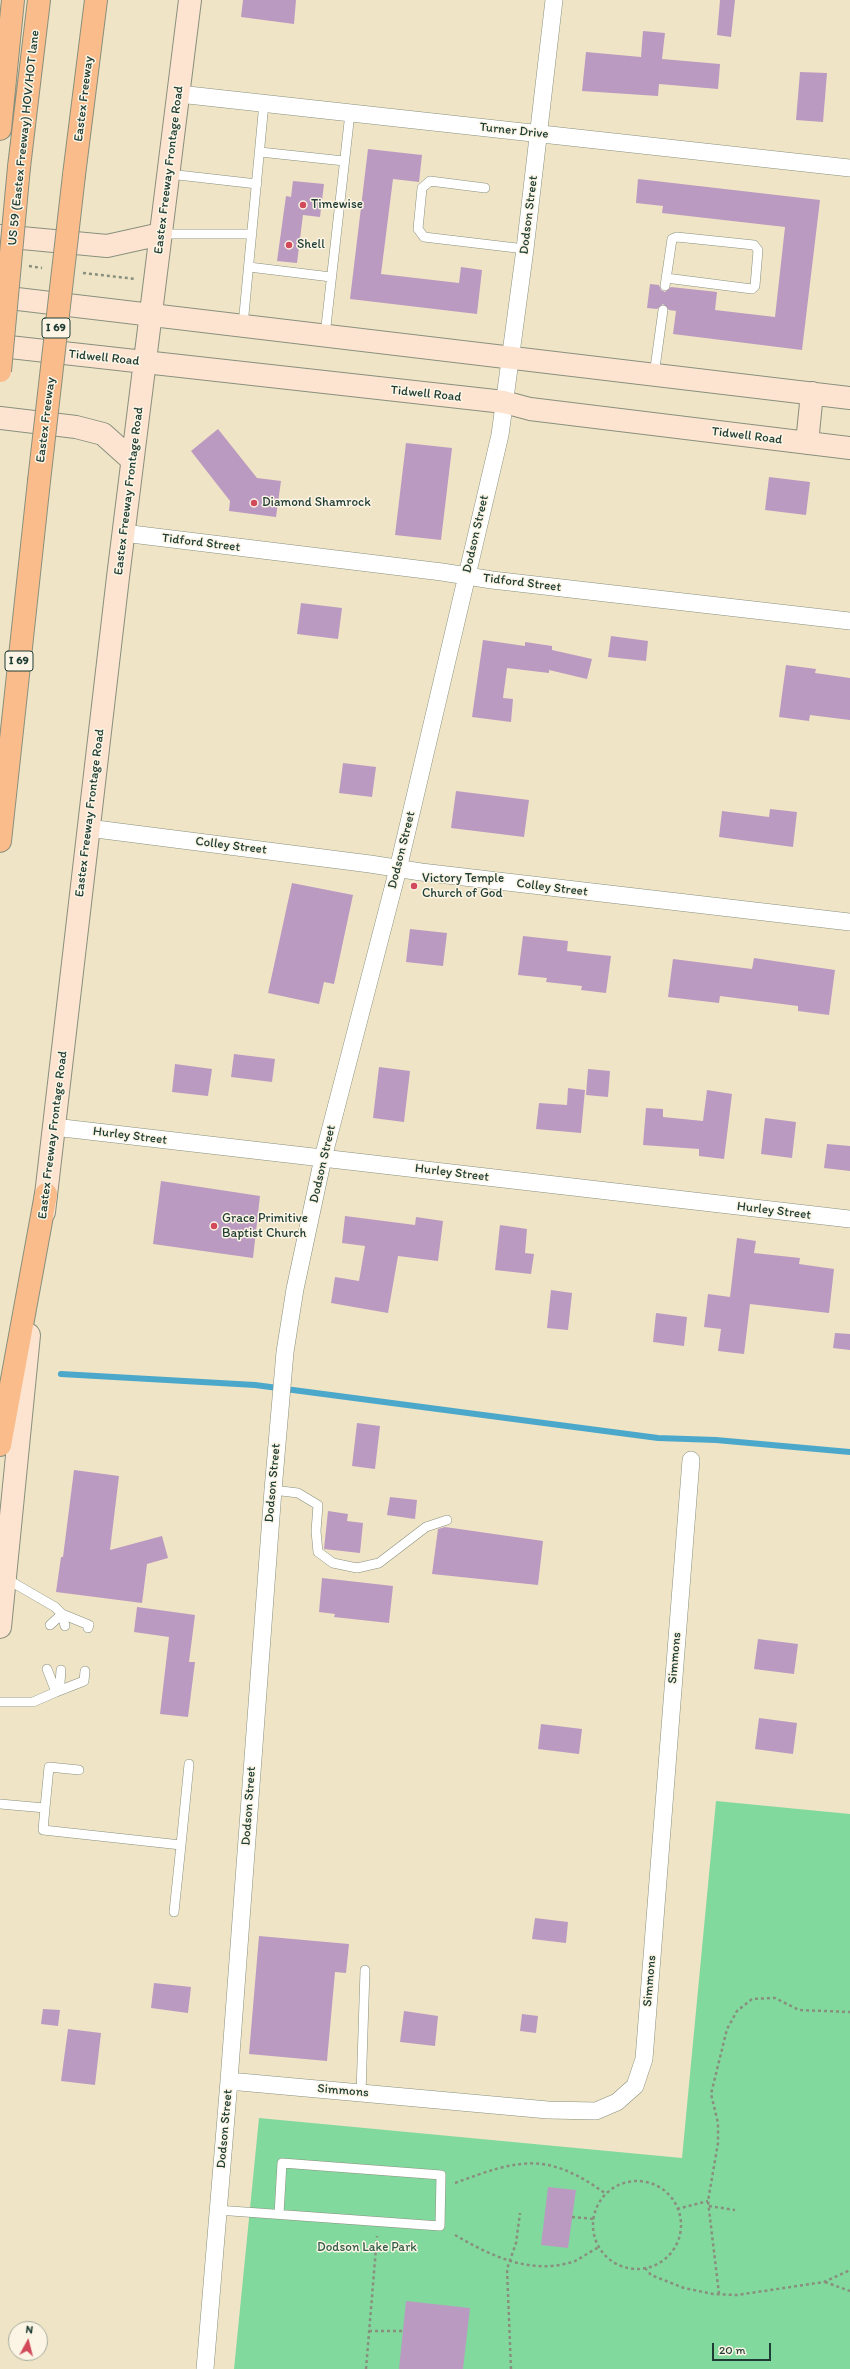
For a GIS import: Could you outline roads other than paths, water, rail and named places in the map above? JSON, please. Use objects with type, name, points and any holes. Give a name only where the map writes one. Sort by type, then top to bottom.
[{"type":"highway","points":[[0,128],[13,0]]},
{"type":"highway","points":[[19,167],[26,0]]},
{"type":"highway","name":"US 59 (Eastex Freeway) HOV/HOT lane","points":[[0,371],[19,167],[39,0]]},
{"type":"highway","name":"Eastex Freeway","points":[[0,841],[39,480],[74,175],[96,0]]},
{"type":"highway","points":[[0,1445],[46,1194]]},
{"type":"main road","name":"Eastex Freeway Frontage Road","points":[[0,1627],[24,1382],[88,828],[132,460],[190,0]]},
{"type":"main road","points":[[0,236],[107,246],[161,234]]},
{"type":"main road","points":[[0,297],[325,334],[510,358],[850,398]]},
{"type":"main road","name":"Tidwell Road","points":[[0,346],[504,402],[530,409],[807,444],[850,448]]},
{"type":"main road","points":[[807,444],[812,393]]},
{"type":"main road","points":[[0,418],[76,427],[103,434],[132,460]]},
{"type":"street","name":"Dodson Street","points":[[205,2369],[217,2210],[229,2081],[279,1408],[295,1288],[323,1158],[398,869],[500,435],[525,250],[554,0]]},
{"type":"street","name":"Turner Drive","points":[[178,94],[850,168]]},
{"type":"street","name":"Tidford Street","points":[[123,534],[850,621]]},
{"type":"street","name":"Colley Street","points":[[88,828],[398,869],[850,922]]},
{"type":"street","name":"Hurley Street","points":[[54,1127],[850,1220]]},
{"type":"street","name":"Simmons","points":[[229,2081],[548,2110],[596,2111],[617,2102],[635,2086],[644,2059],[691,1460]]},
{"type":"lane","points":[[243,325],[264,103]]},
{"type":"lane","points":[[325,334],[350,113]]},
{"type":"lane","points":[[260,152],[344,161]]},
{"type":"lane","points":[[168,174],[257,184]]},
{"type":"lane","points":[[485,188],[430,181],[422,188],[418,229],[424,237],[525,250]]},
{"type":"lane","points":[[161,234],[252,234]]},
{"type":"lane","points":[[677,237],[754,245],[758,250],[756,286],[752,289],[666,282],[672,239],[677,237]]},
{"type":"lane","points":[[249,267],[331,277]]},
{"type":"lane","points":[[654,375],[663,310]]},
{"type":"lane","points":[[273,1490],[298,1493],[318,1505],[316,1531],[318,1552],[333,1563],[357,1568],[379,1563],[426,1527],[447,1520]]},
{"type":"lane","points":[[5,1578],[55,1607],[62,1614],[88,1625],[88,1628]]},
{"type":"lane","points":[[50,1625],[62,1614]]},
{"type":"lane","points":[[62,1614],[65,1626]]},
{"type":"lane","points":[[47,1669],[56,1692]]},
{"type":"lane","points":[[56,1692],[60,1684],[61,1670]]},
{"type":"lane","points":[[0,1702],[33,1702],[84,1681],[85,1672]]},
{"type":"lane","points":[[174,1912],[189,1764]]},
{"type":"lane","points":[[79,1770],[49,1767],[43,1830],[181,1845]]},
{"type":"lane","points":[[0,1804],[45,1808]]},
{"type":"lane","points":[[361,2093],[365,1970]]},
{"type":"lane","points":[[217,2210],[440,2226],[442,2175],[282,2163],[279,2214]]},
{"type":"waterway","points":[[61,1374],[255,1385],[658,1438],[716,1440],[850,1452]]},
{"type":"place","name":"Timewise","points":[[303,205]]},
{"type":"place","name":"Shell","points":[[289,245]]},
{"type":"place","name":"Diamond Shamrock","points":[[254,503]]},
{"type":"place","name":"Victory Temple Church of God","points":[[414,886]]},
{"type":"place","name":"Grace Primitive Baptist Church","points":[[214,1226]]},
{"type":"park label","name":"Dodson Lake Park","points":[[367,2248]]}]
